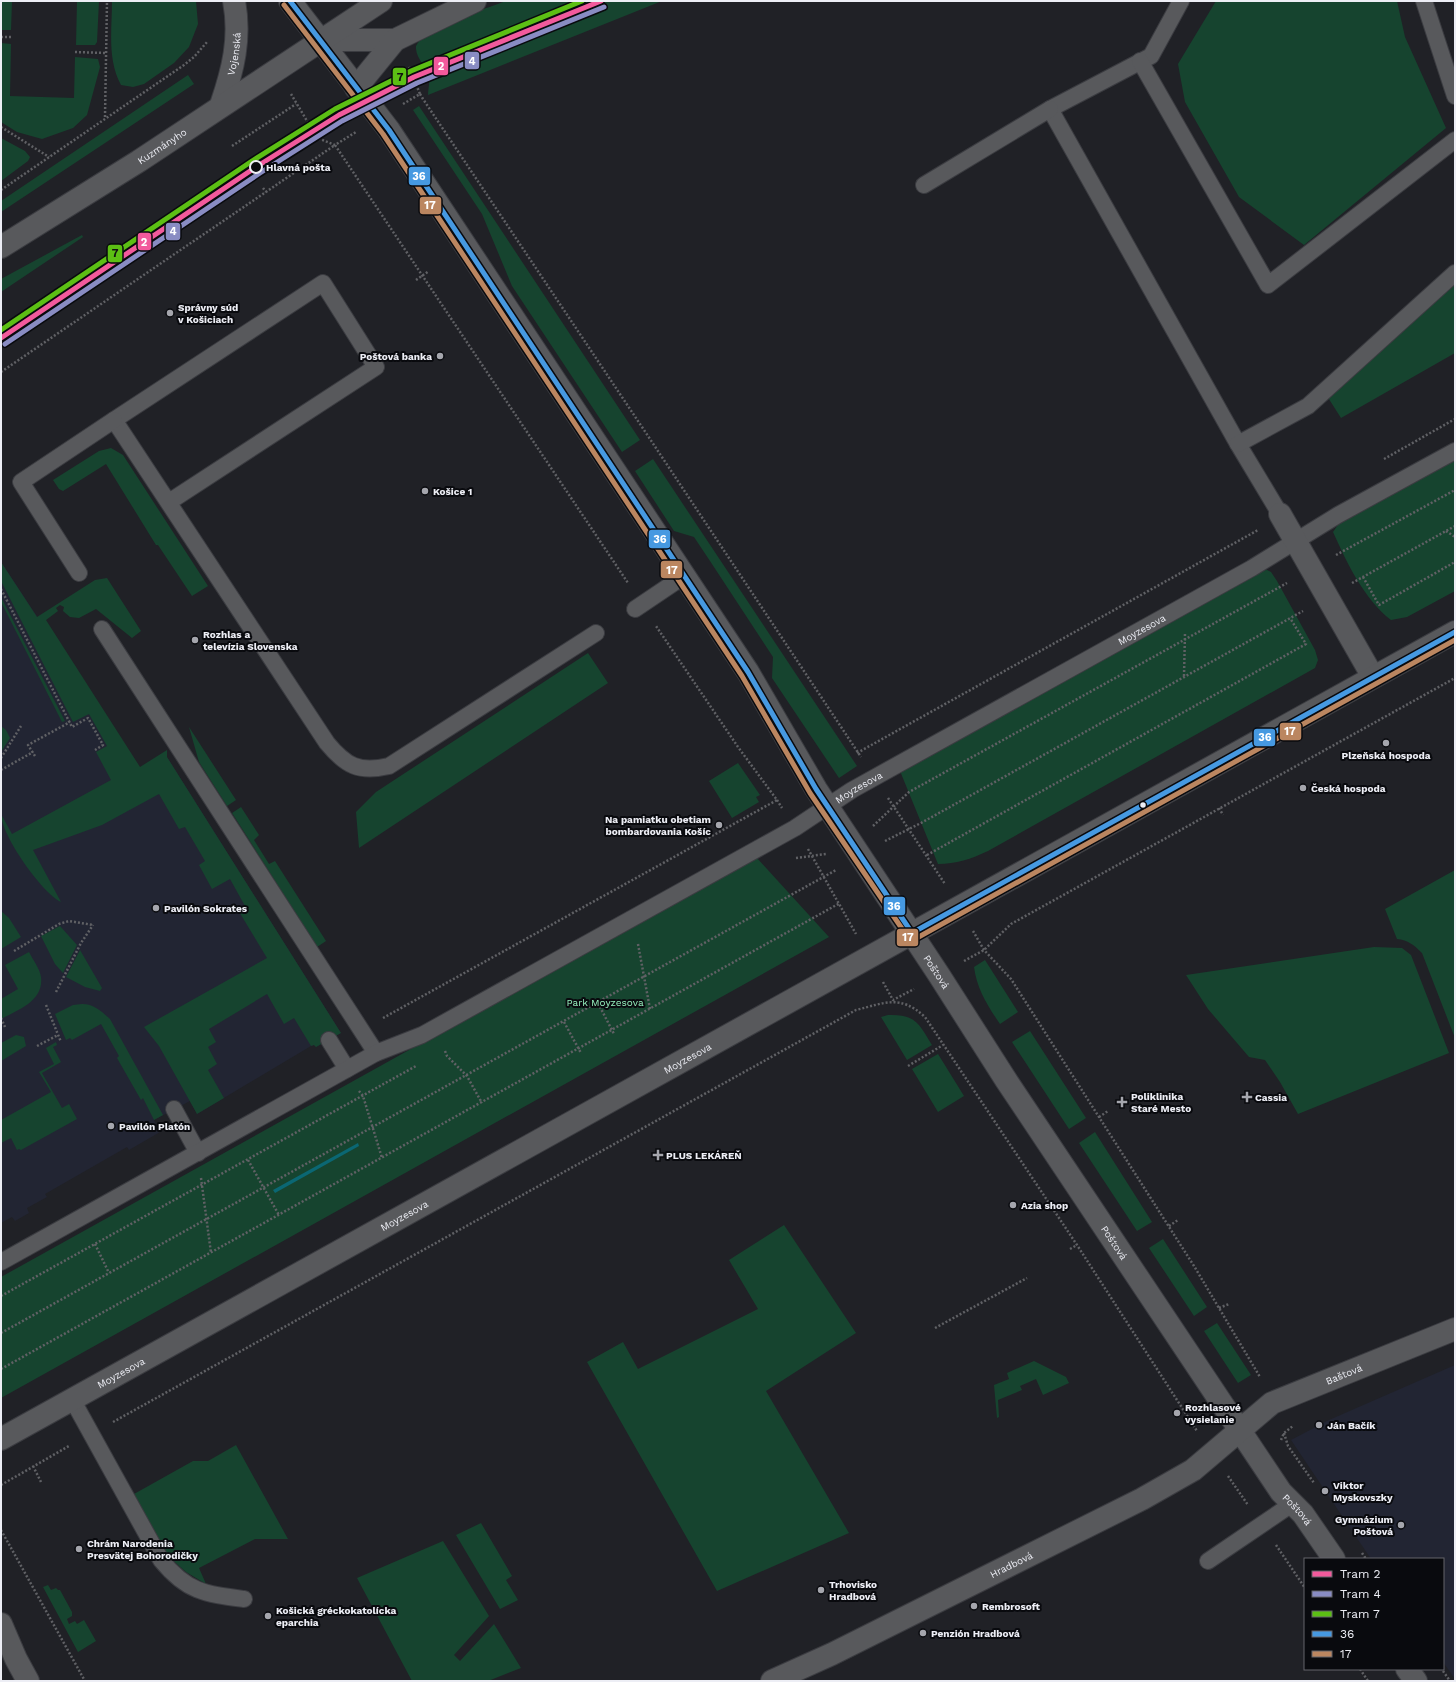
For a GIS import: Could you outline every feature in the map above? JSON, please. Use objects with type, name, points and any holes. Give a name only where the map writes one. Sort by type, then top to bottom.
[{"type":"street","name":"Vojenská","points":[[221,105],[236,52],[238,34],[234,1]]},
{"type":"street","points":[[290,1],[320,40],[395,40]]},
{"type":"street","name":"Kuzmányho","points":[[1,247],[139,161],[221,105],[381,1]]},
{"type":"street","points":[[356,88],[395,40],[475,1]]},
{"type":"street","name":"Poštová","points":[[320,40],[393,136],[748,672],[827,806],[912,933],[1045,1139],[1281,1492],[1303,1514],[1333,1558]]},
{"type":"street","points":[[1281,515],[1373,677]]},
{"type":"street","name":"Moyzesova","points":[[1,1438],[1455,632]]},
{"type":"street","name":"Baštová","points":[[1240,1430],[1272,1403],[1455,1329]]},
{"type":"street","name":"Hradbová","points":[[772,1681],[832,1654],[1142,1499],[1193,1470],[1240,1430]]},
{"type":"street","points":[[1,1624],[16,1659],[28,1681]]},
{"type":"street","points":[[1409,1670],[1416,1681]]},
{"type":"lane","points":[[924,185],[1050,109],[1151,56],[1182,1]]},
{"type":"lane","points":[[1424,1],[1455,96]]},
{"type":"lane","points":[[1140,61],[1268,286],[1455,140]]},
{"type":"lane","points":[[1050,109],[1238,444],[1281,515]]},
{"type":"lane","points":[[1238,444],[1308,406],[1455,273]]},
{"type":"lane","points":[[79,573],[20,482],[323,283],[376,367],[168,502]]},
{"type":"lane","points":[[114,420],[327,743],[338,756],[351,765],[362,769],[374,769],[389,766],[596,633]]},
{"type":"lane","name":"Moyzesova","points":[[1,1262],[376,1053],[422,1035],[795,828],[874,777],[1252,568],[1338,515],[1455,451]]},
{"type":"lane","points":[[638,606],[684,576]]},
{"type":"lane","points":[[102,629],[376,1053]]},
{"type":"lane","points":[[329,1040],[347,1069]]},
{"type":"lane","points":[[174,1109],[198,1153]]},
{"type":"lane","points":[[72,1399],[161,1560],[173,1575],[188,1586],[208,1595],[244,1598]]},
{"type":"lane","points":[[1208,1561],[1292,1504]]},
{"type":"path","points":[[105,117],[107,1]]},
{"type":"path","points":[[1,190],[194,57],[210,36]]},
{"type":"path","points":[[1,37],[11,38]]},
{"type":"path","points":[[75,52],[106,53]]},
{"type":"path","points":[[420,94],[857,753],[910,829],[984,950],[1011,979],[1169,1226],[1261,1379],[1266,1377]]},
{"type":"path","points":[[232,146],[296,104]]},
{"type":"path","points":[[1,127],[49,157]]},
{"type":"path","points":[[1,372],[334,145],[423,276],[638,606],[777,800],[840,903],[893,1000],[905,1004],[925,1017],[942,1045],[1077,1245],[1212,1454],[1304,1587]]},
{"type":"path","points":[[263,188],[266,192]]},
{"type":"path","points":[[416,280],[429,272]]},
{"type":"path","points":[[857,753],[1281,515]]},
{"type":"path","points":[[1,1333],[467,1076],[1455,526]]},
{"type":"path","points":[[1446,531],[1455,537]]},
{"type":"path","points":[[1363,577],[1379,605],[1455,562]]},
{"type":"path","points":[[1,589],[72,727],[88,718],[103,745],[95,750]]},
{"type":"path","points":[[927,855],[1306,644],[1290,618]]},
{"type":"path","points":[[1,1485],[90,1434],[856,1010],[893,1000],[939,975],[984,950],[1011,924],[1455,678]]},
{"type":"path","points":[[35,756],[28,745],[70,722]]},
{"type":"path","points":[[1,758],[21,726]]},
{"type":"path","points":[[1350,736],[1352,740]]},
{"type":"path","points":[[1,770],[33,752]]},
{"type":"path","points":[[363,1032],[388,1015],[777,800]]},
{"type":"path","points":[[1219,808],[1223,815]]},
{"type":"path","points":[[1,1369],[482,1103],[580,1051],[650,1008],[840,903]]},
{"type":"path","points":[[14,951],[59,924],[69,921],[93,925],[81,943],[56,992]]},
{"type":"path","points":[[638,943],[650,1008]]},
{"type":"path","points":[[598,1003],[613,1032]]},
{"type":"path","points":[[46,1005],[62,1042]]},
{"type":"path","points":[[1,1018],[5,1027]]},
{"type":"path","points":[[564,1022],[580,1051]]},
{"type":"path","points":[[37,1046],[58,1035]]},
{"type":"path","points":[[908,1066],[942,1045]]},
{"type":"path","points":[[444,1051],[467,1076],[482,1103]]},
{"type":"path","points":[[347,1069],[363,1096],[382,1158]]},
{"type":"path","points":[[1099,1117],[1108,1111]]},
{"type":"path","points":[[198,1153],[211,1253]]},
{"type":"path","points":[[248,1160],[279,1216]]},
{"type":"path","points":[[1169,1226],[1178,1220]]},
{"type":"path","points":[[95,1244],[109,1273]]},
{"type":"path","points":[[1070,1249],[1077,1245]]},
{"type":"path","points":[[935,1328],[1027,1278]]},
{"type":"path","points":[[1219,1308],[1229,1304]]},
{"type":"path","points":[[1272,1403],[1288,1446],[1319,1490]]},
{"type":"path","points":[[33,1466],[41,1482]]},
{"type":"path","points":[[1,1530],[84,1681]]},
{"type":"path","points":[[1358,1546],[1365,1558]]},
{"type":"path","points":[[1361,1670],[1368,1681]]},
{"type":"path","points":[[1443,1670],[1450,1681]]},
{"type":"shaded area","points":[[1,562],[141,773],[167,757],[341,1033],[316,1047],[314,1045],[311,1046],[197,1114],[190,1101],[154,1120],[160,1132],[129,1150],[127,1147],[45,1194],[47,1197],[27,1208],[29,1213],[15,1221],[12,1217],[1,1223]]},
{"type":"shaded area","name":"Gymnázium Poštová","points":[[1455,1365],[1455,1679],[1444,1663],[1444,1558],[1370,1558],[1291,1440],[1329,1420]]},
{"type":"green space","points":[[1,1],[12,1],[11,30],[1,30]]},
{"type":"green space","points":[[77,1],[99,1],[97,42],[95,45],[76,45]]},
{"type":"green space","points":[[112,1],[196,1],[198,24],[189,47],[174,63],[144,84],[133,87],[121,85],[112,55]]},
{"type":"green space","points":[[506,1],[662,1],[428,95],[429,77],[416,49],[419,42],[440,27]]},
{"type":"green space","points":[[1216,1],[1397,1],[1405,37],[1446,128],[1304,245],[1239,197],[1185,102],[1178,64]]},
{"type":"green space","points":[[1,43],[11,44],[10,96],[74,98],[75,57],[98,59],[100,67],[87,115],[73,128],[42,139],[17,132],[1,122]]},
{"type":"green space","points":[[188,75],[194,84],[1,212],[1,201]]},
{"type":"green space","points":[[419,106],[640,440],[622,452],[512,286],[482,214],[413,110]]},
{"type":"green space","points":[[1,138],[25,151],[30,157],[28,161],[1,181]]},
{"type":"green space","points":[[82,235],[83,237],[1,292],[1,279]]},
{"type":"green space","points":[[1455,284],[1455,353],[1341,418],[1327,396]]},
{"type":"green space","points":[[111,448],[123,455],[208,586],[192,596],[158,545],[156,545],[106,464],[63,491],[59,489],[53,480],[99,451]]},
{"type":"green space","points":[[1455,458],[1455,591],[1407,617],[1391,620],[1364,591],[1350,568],[1333,532],[1342,519]]},
{"type":"green space","points":[[653,459],[857,766],[839,778],[772,678],[773,657],[710,561],[694,537],[674,531],[635,471]]},
{"type":"green space","points":[[1,562],[37,617],[95,580],[107,578],[141,631],[132,638],[96,609],[79,618],[70,617],[63,611],[64,607],[60,605],[56,608],[58,611],[46,620],[140,767],[167,750],[167,757],[341,1033],[316,1047],[314,1045],[311,1046],[294,1018],[284,1024],[267,994],[209,1029],[216,1042],[208,1047],[217,1064],[208,1070],[224,1098],[197,1114],[159,1046],[144,1027],[267,958],[238,910],[245,906],[230,879],[212,889],[199,865],[205,861],[185,827],[179,829],[159,794],[102,825],[33,850],[61,902],[53,896],[34,876],[15,849],[3,823],[1,814],[12,834],[111,780],[96,752],[107,746],[89,714],[73,722],[1,581]]},
{"type":"green space","points":[[1267,570],[1271,572],[1277,581],[1315,650],[1318,660],[1315,668],[988,851],[963,860],[938,864],[900,771],[1257,571]]},
{"type":"green space","points":[[1,597],[65,721],[62,722],[1,602]]},
{"type":"green space","points":[[588,653],[608,683],[359,848],[356,812],[376,792]]},
{"type":"green space","points":[[1,726],[6,730],[10,738],[1,752]]},
{"type":"green space","points":[[189,727],[236,800],[227,806],[199,762]]},
{"type":"green space","points":[[738,763],[760,795],[756,797],[759,802],[732,818],[709,781]]},
{"type":"green space","points":[[241,807],[259,835],[254,840],[269,864],[275,861],[326,941],[317,947],[232,813]]},
{"type":"green space","name":"Park Moyzesova","points":[[756,857],[829,937],[1,1398],[1,1277]]},
{"type":"green space","points":[[1455,870],[1455,1038],[1422,953],[1411,943],[1397,939],[1385,909]]},
{"type":"green space","points":[[1,911],[9,918],[21,937],[1,949]]},
{"type":"green space","points":[[60,926],[77,945],[63,973],[55,964],[41,936]]},
{"type":"green space","points":[[1374,947],[1402,948],[1411,955],[1449,1053],[1298,1114],[1280,1082],[1265,1060],[1249,1057],[1208,1009],[1186,975]]},
{"type":"green space","points":[[80,950],[102,988],[100,991],[85,987],[66,977]]},
{"type":"green space","points":[[29,952],[38,968],[41,977],[41,985],[34,998],[28,1004],[1,1019],[1,999],[18,989],[5,965]]},
{"type":"green space","points":[[985,960],[1018,1012],[1000,1024],[983,997],[975,975],[974,967]]},
{"type":"green space","points":[[82,1004],[94,1007],[110,1019],[163,1115],[154,1120],[143,1098],[141,1100],[117,1058],[119,1056],[101,1024],[72,1040],[70,1038],[66,1040],[55,1014],[73,1005]]},
{"type":"green space","points":[[888,1015],[905,1016],[916,1022],[924,1031],[932,1045],[907,1060],[881,1017]]},
{"type":"green space","points":[[1030,1031],[1086,1118],[1069,1129],[1012,1042]]},
{"type":"green space","points":[[16,1035],[24,1037],[26,1046],[1,1061],[1,1043]]},
{"type":"green space","points":[[56,1042],[57,1045],[53,1047],[61,1062],[42,1073],[62,1108],[69,1104],[77,1119],[21,1150],[17,1150],[11,1138],[1,1143],[1,1120],[51,1092],[39,1072],[54,1064],[46,1048]]},
{"type":"green space","points":[[938,1054],[964,1096],[938,1112],[912,1069]]},
{"type":"green space","points":[[1095,1132],[1152,1222],[1137,1231],[1079,1143]]},
{"type":"green space","points":[[784,1225],[856,1333],[766,1391],[849,1533],[717,1591],[587,1362],[623,1342],[638,1369],[758,1309],[729,1260]]},
{"type":"green space","points":[[1163,1239],[1207,1307],[1194,1316],[1149,1248]]},
{"type":"green space","points":[[1217,1323],[1251,1375],[1238,1383],[1204,1331]]},
{"type":"green space","points":[[1034,1361],[1066,1377],[1069,1383],[1043,1395],[1036,1379],[1020,1386],[1022,1390],[998,1400],[999,1417],[997,1418],[994,1385],[1009,1379],[1007,1373]]},
{"type":"green space","points":[[236,1445],[288,1539],[255,1539],[199,1568],[206,1584],[186,1572],[168,1556],[134,1494],[193,1461],[208,1461]]},
{"type":"green space","points":[[481,1523],[512,1576],[506,1580],[518,1600],[500,1609],[456,1535]]},
{"type":"green space","points":[[443,1541],[489,1616],[454,1655],[460,1661],[494,1624],[521,1668],[488,1681],[412,1681],[357,1578]]},
{"type":"green space","points":[[48,1585],[51,1590],[56,1588],[60,1590],[72,1612],[72,1616],[67,1619],[69,1624],[75,1621],[77,1624],[84,1620],[96,1641],[78,1652],[43,1587]]},
{"type":"water","points":[[358,1143],[359,1146],[275,1193],[273,1190]]},
{"type":"tram line","name":"7","points":[[1,330],[252,161],[335,109],[411,71],[582,1]]},
{"type":"tram line","name":"2","points":[[1,338],[256,167],[339,115],[414,77],[601,1]]},
{"type":"tram line","name":"4","points":[[5,344],[260,173],[342,121],[417,83],[604,7]]},
{"type":"transit line","name":"36","points":[[290,1],[389,130],[748,672],[816,789],[912,933],[1455,632]]},
{"type":"transit line","name":"17","points":[[284,5],[383,134],[742,676],[810,793],[909,939],[915,939],[1455,640]]},
{"type":"place","name":"Hlavná pošta","points":[[256,167]]},
{"type":"place","name":"Správny súd v Košiciach","points":[[170,313]]},
{"type":"place","name":"Poštová banka","points":[[440,356]]},
{"type":"place","name":"Košice 1","points":[[425,491]]},
{"type":"place","name":"Rozhlas a televízia Slovenska","points":[[195,640]]},
{"type":"place","name":"Plzeňská hospoda","points":[[1386,743]]},
{"type":"place","name":"Česká hospoda","points":[[1303,788]]},
{"type":"place","name":"Na pamiatku obetiam bombardovania Košíc","points":[[719,825]]},
{"type":"place","name":"Pavilón Sokrates","points":[[156,908]]},
{"type":"place","name":"Cassia","points":[[1247,1097]]},
{"type":"place","name":"Poliklinika Staré Mesto","points":[[1122,1102]]},
{"type":"place","name":"Pavilón Platón","points":[[111,1126]]},
{"type":"place","name":"PLUS LEKÁREŇ","points":[[658,1155]]},
{"type":"place","name":"Azia shop","points":[[1013,1205]]},
{"type":"place","name":"Rozhlasové vysielanie","points":[[1177,1413]]},
{"type":"place","name":"Ján Bačík","points":[[1319,1425]]},
{"type":"place","name":"Viktor Myskovszky","points":[[1325,1491]]},
{"type":"place","name":"Gymnázium Poštová","points":[[1401,1525]]},
{"type":"place","name":"Chrám Narodenia Presvätej Bohorodičky","points":[[79,1549]]},
{"type":"place","name":"Trhovisko Hradbová","points":[[821,1590]]},
{"type":"place","name":"Rembrosoft","points":[[974,1606]]},
{"type":"place","name":"Košická gréckokatolícka eparchia","points":[[268,1616]]},
{"type":"place","name":"Penzión Hradbová","points":[[923,1633]]}]
